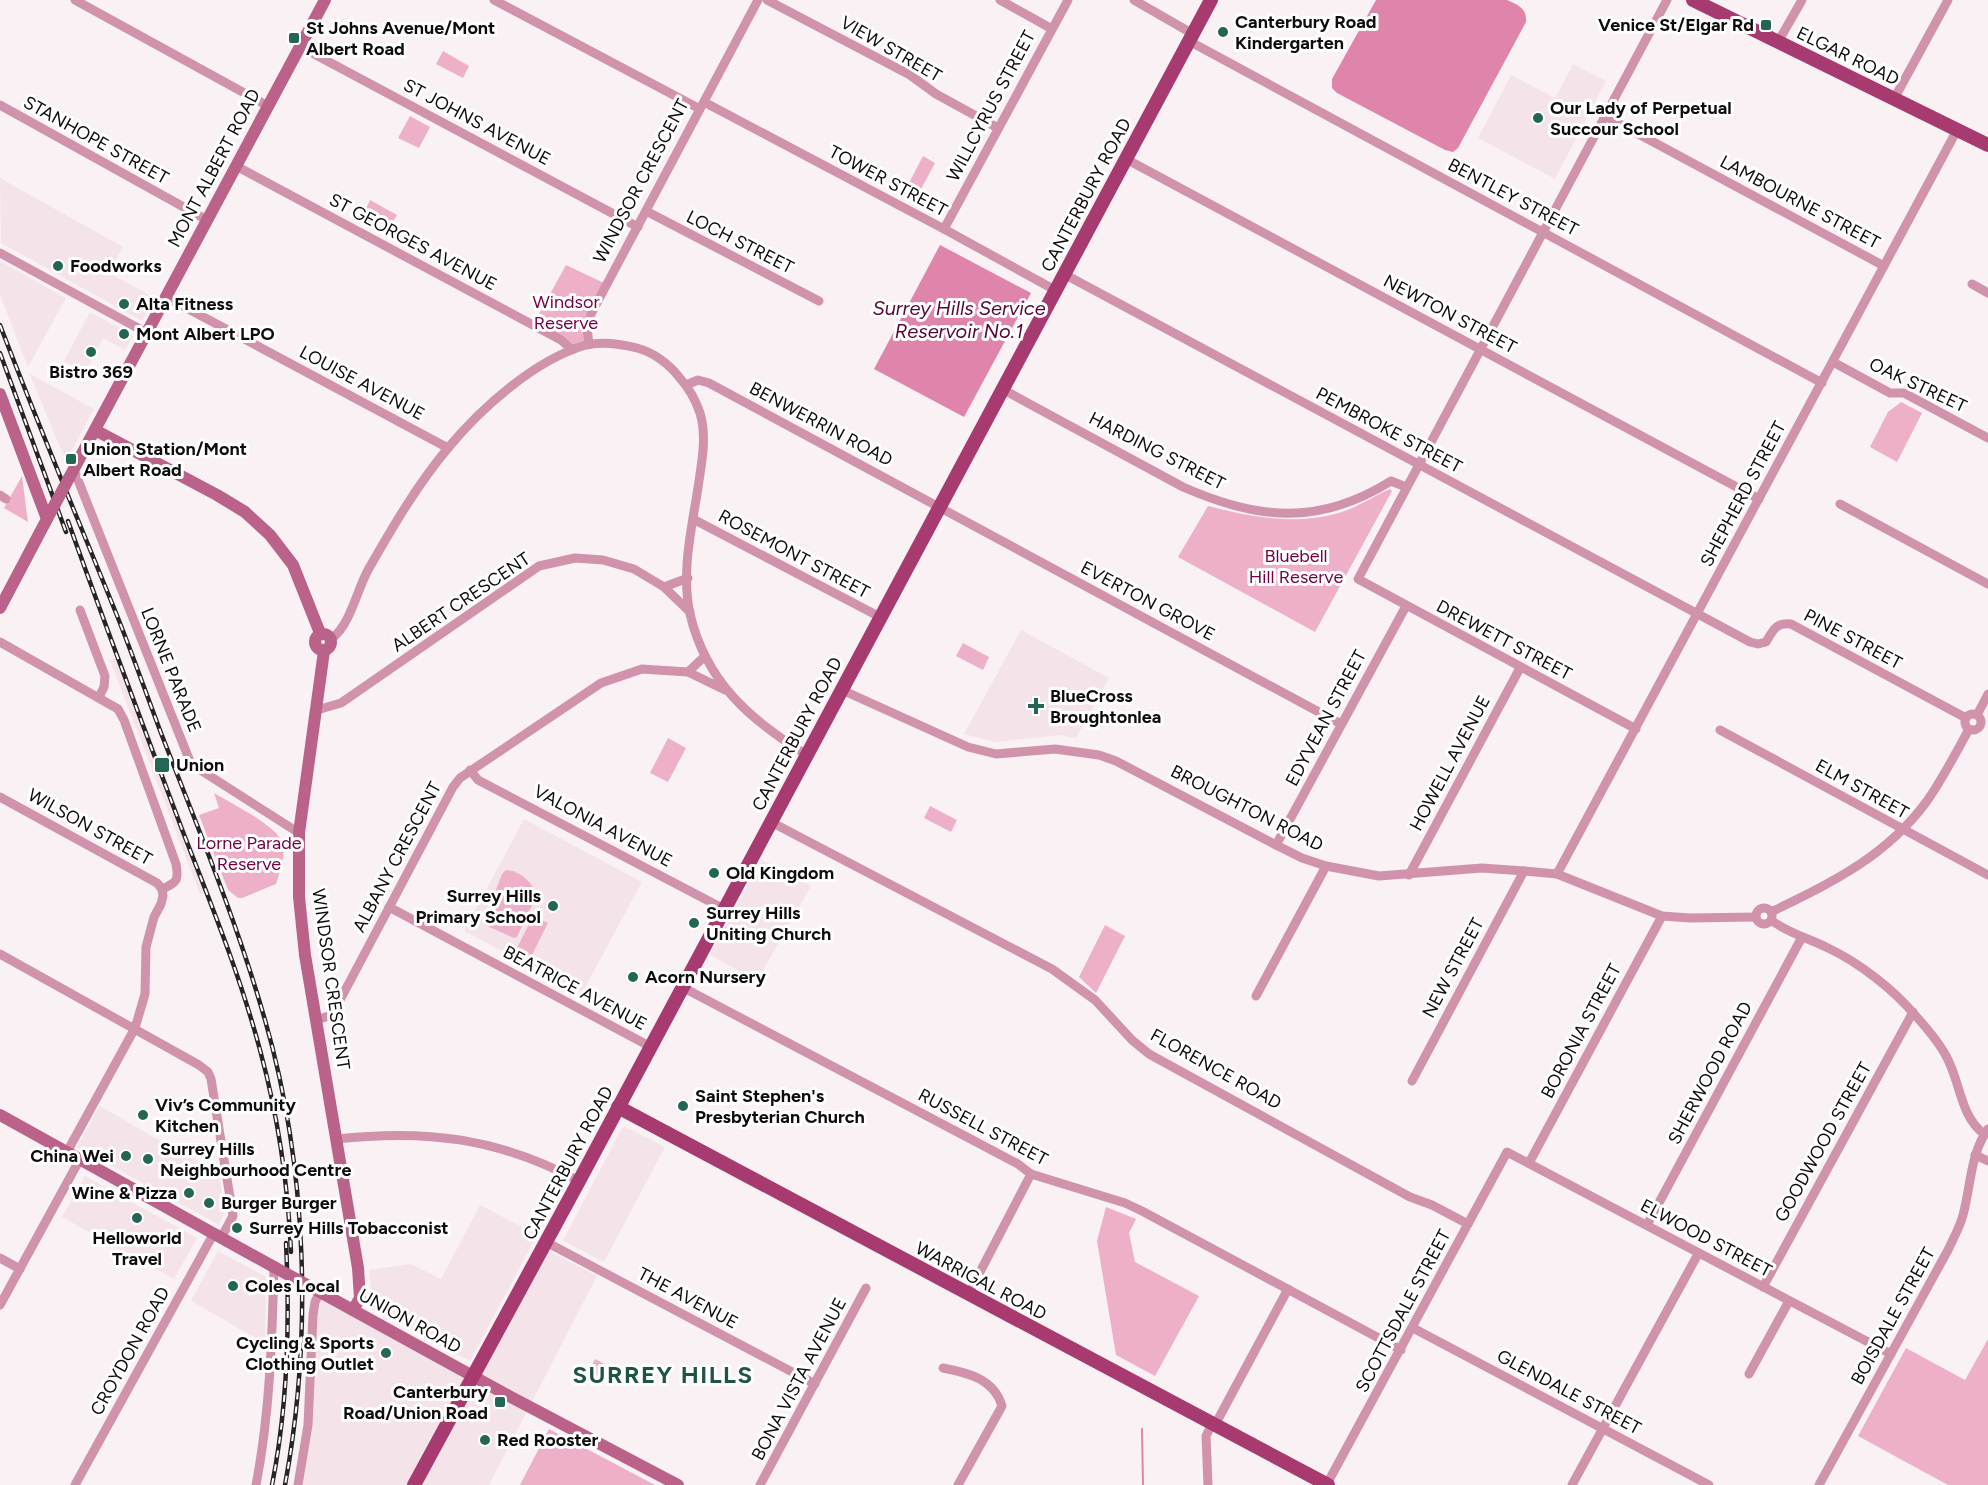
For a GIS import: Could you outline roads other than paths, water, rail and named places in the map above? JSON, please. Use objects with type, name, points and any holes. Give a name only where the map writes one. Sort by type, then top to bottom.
[{"type":"main road","name":"CANTERBURY ROAD","points":[[414,1485],[1211,0]]},
{"type":"main road","name":"ELGAR ROAD","points":[[1693,0],[1988,145]]},
{"type":"main road","name":"WARRIGAL ROAD","points":[[618,1107],[1328,1485]]},
{"type":"street","points":[[75,0],[268,106]]},
{"type":"street","name":"MONT ALBERT ROAD","points":[[0,608],[326,0]]},
{"type":"street","name":"TOWER STREET","points":[[494,0],[944,229],[1055,290]]},
{"type":"street","name":"WINDSOR CRESCENT","points":[[589,345],[587,328],[591,314],[758,0]]},
{"type":"street","name":"VIEW STREET","points":[[767,0],[910,75],[936,94],[998,128]]},
{"type":"street","points":[[1000,0],[1052,29]]},
{"type":"street","name":"WILLCYRUS STREET","points":[[944,229],[1068,0]]},
{"type":"street","name":"BENTLEY STREET","points":[[1134,0],[1191,37],[1822,383]]},
{"type":"street","points":[[1406,487],[1667,0]]},
{"type":"street","points":[[1778,42],[1802,0]]},
{"type":"street","points":[[1894,99],[1948,0]]},
{"type":"street","name":"ST JOHNS AVENUE","points":[[301,47],[638,226]]},
{"type":"street","name":"STANHOPE STREET","points":[[0,105],[207,220]]},
{"type":"street","name":"LAMBOURNE STREET","points":[[1605,116],[1884,266]]},
{"type":"street","name":"SHEPHERD STREET","points":[[1557,874],[1957,130]]},
{"type":"street","name":"NEWTON STREET","points":[[1126,159],[1759,499]]},
{"type":"street","name":"ST GEORGES AVENUE","points":[[236,166],[561,340],[572,350]]},
{"type":"street","name":"LOCH STREET","points":[[646,211],[819,301]]},
{"type":"street","points":[[0,253],[147,333]]},
{"type":"street","name":"PEMBROKE STREET","points":[[1064,274],[1698,614]]},
{"type":"street","points":[[1972,284],[1988,293]]},
{"type":"street","name":"LOUISE AVENUE","points":[[166,297],[448,448]]},
{"type":"street","points":[[95,430],[245,512],[270,535],[293,565],[326,636],[340,633],[364,577],[400,513],[448,448],[483,411],[522,379],[572,350],[589,345],[617,343],[644,350],[671,367],[686,385],[700,414],[704,447],[688,549],[688,578],[690,612],[705,656],[727,692],[744,711],[773,734],[807,755]]},
{"type":"street","name":"OAK STREET","points":[[1833,362],[1890,393],[1904,393],[1988,438]]},
{"type":"street","name":"BENWERRIN ROAD","points":[[686,385],[698,380],[709,383],[940,507]]},
{"type":"street","name":"HARDING STREET","points":[[1002,389],[1183,487],[1242,508],[1274,513],[1309,513],[1338,507],[1370,495],[1391,481],[1406,487]]},
{"type":"street","points":[[0,394],[47,519]]},
{"type":"street","name":"LORNE PARADE","points":[[71,474],[191,764],[299,832]]},
{"type":"street","name":"DREWETT STREET","points":[[1406,487],[1358,579],[1636,729]]},
{"type":"street","points":[[1840,504],[1988,584]]},
{"type":"street","name":"EVERTON GROVE","points":[[940,507],[1341,724]]},
{"type":"street","name":"ROSEMONT STREET","points":[[693,519],[880,617]]},
{"type":"street","name":"ALBERT CRESCENT","points":[[317,710],[341,703],[539,566],[575,558],[603,560],[634,569],[664,586],[690,612]]},
{"type":"street","points":[[664,586],[688,578]]},
{"type":"street","name":"EDYVEAN STREET","points":[[1276,845],[1406,606]]},
{"type":"street","points":[[80,610],[105,676],[104,687],[99,697]]},
{"type":"street","name":"PINE STREET","points":[[1698,614],[1758,644],[1766,642],[1775,627],[1783,622],[1791,624],[1966,718]]},
{"type":"street","name":"WINDSOR CRESCENT","points":[[326,636],[316,636],[315,640],[316,646],[324,651],[299,832],[299,897],[305,955],[358,1268],[360,1298],[353,1310]]},
{"type":"street","points":[[0,642],[118,709],[176,864],[178,877],[175,883],[162,889],[163,896],[146,947],[145,994],[135,1028],[67,1152]]},
{"type":"street","points":[[688,672],[705,656]]},
{"type":"street","name":"HOWELL AVENUE","points":[[1409,874],[1520,668]]},
{"type":"street","name":"ALBANY CRESCENT","points":[[316,1020],[332,1015],[453,787],[470,770],[602,683],[642,669],[688,672],[727,692]]},
{"type":"street","name":"BROUGHTON ROAD","points":[[842,690],[968,747],[996,754],[1055,749],[1099,755],[1116,761],[1276,845],[1302,858],[1326,866],[1379,876],[1482,868],[1524,870],[1557,874],[1662,916],[1755,917],[1756,912],[1762,908],[1767,909],[1771,916]]},
{"type":"street","points":[[1977,715],[1988,694]]},
{"type":"street","points":[[1969,715],[1977,715],[1984,728],[1969,729],[1965,725],[1966,718],[1969,715]]},
{"type":"street","points":[[1969,729],[1926,802],[1889,843],[1856,868],[1771,916],[1783,929],[1829,948],[1861,966],[1912,1012],[1945,1053],[1968,1118],[1974,1126],[1986,1132]]},
{"type":"street","name":"ELM STREET","points":[[1720,730],[1988,875]]},
{"type":"street","name":"VALONIA AVENUE","points":[[470,770],[478,780],[724,909]]},
{"type":"street","name":"WILSON STREET","points":[[0,797],[157,883],[162,889]]},
{"type":"street","name":"FLORENCE ROAD","points":[[771,822],[1052,969],[1095,1000],[1132,1040],[1149,1054],[1410,1197],[1432,1205],[1468,1224]]},
{"type":"street","points":[[1256,996],[1326,866]]},
{"type":"street","name":"NEW STREET","points":[[1412,1081],[1524,870]]},
{"type":"street","name":"BEATRICE AVENUE","points":[[389,907],[651,1047]]},
{"type":"street","name":"BORONIA STREET","points":[[1529,1163],[1662,916]]},
{"type":"street","name":"SHERWOOD ROAD","points":[[1647,1225],[1802,937]]},
{"type":"street","name":"CROYDON ROAD","points":[[0,954],[135,1028],[208,1072],[233,1216],[218,1235],[75,1485]]},
{"type":"street","name":"RUSSELL STREET","points":[[682,987],[1018,1164],[1031,1174],[1125,1203],[1401,1350]]},
{"type":"street","name":"GOODWOOD STREET","points":[[1763,1287],[1912,1012]]},
{"type":"street","name":"UNION ROAD","points":[[0,1115],[473,1377],[678,1485]]},
{"type":"street","name":"BOISDALE STREET","points":[[1819,1485],[1948,1250],[1963,1217],[1975,1155],[1986,1132]]},
{"type":"street","points":[[336,1139],[396,1134],[427,1135],[470,1141],[529,1157],[579,1181]]},
{"type":"street","name":"SCOTTSDALE STREET","points":[[1328,1485],[1507,1152]]},
{"type":"street","name":"ELWOOD STREET","points":[[1507,1152],[1891,1354]]},
{"type":"street","points":[[1975,1155],[1988,1161]]},
{"type":"street","points":[[0,1305],[80,1159]]},
{"type":"street","points":[[968,1294],[1031,1174]]},
{"type":"street","name":"THE AVENUE","points":[[546,1242],[815,1384]]},
{"type":"street","points":[[1572,1485],[1698,1254]]},
{"type":"street","points":[[0,1258],[20,1269]]},
{"type":"street","points":[[256,1485],[271,1378],[274,1267]]},
{"type":"street","name":"BONA VISTA AVENUE","points":[[760,1485],[866,1288]]},
{"type":"street","points":[[1208,1485],[1206,1436],[1288,1289]]},
{"type":"street","points":[[298,1485],[308,1425],[313,1315],[315,1302],[320,1292]]},
{"type":"street","points":[[1749,1374],[1789,1301]]},
{"type":"street","name":"GLENDALE STREET","points":[[1413,1328],[1709,1485]]},
{"type":"street","points":[[944,1368],[968,1372],[985,1381],[999,1395],[1002,1406],[958,1485]]},
{"type":"water","points":[[1376,0],[1507,0],[1518,5],[1525,13],[1526,22],[1458,148],[1453,152],[1445,150],[1337,93],[1332,88],[1332,79]]},
{"type":"water","name":"Surrey Hills Service Reservoir No.1","points":[[940,245],[1031,293],[964,417],[874,369]]},
{"type":"waterway","points":[[1142,1429],[1143,1485]]},
{"type":"railway","points":[[0,325],[122,628],[216,875],[254,983],[279,1076],[290,1133],[297,1192],[302,1310],[300,1370],[285,1485]]},
{"type":"railway","points":[[0,353],[66,532]]},
{"type":"railway","points":[[68,521],[224,940],[252,1022],[277,1125],[285,1176],[291,1252]]},
{"type":"railway","points":[[272,1485],[282,1425],[287,1364],[286,1243]]},
{"type":"place","name":"Venice St/Elgar Rd","points":[[1766,25]]},
{"type":"place","name":"Canterbury Road Kindergarten","points":[[1223,32]]},
{"type":"place","name":"St Johns Avenue/Mont Albert Road","points":[[294,38]]},
{"type":"place","name":"Our Lady of Perpetual Succour School","points":[[1538,118]]},
{"type":"place","name":"Foodworks","points":[[58,266]]},
{"type":"place","name":"Alta Fitness","points":[[124,304]]},
{"type":"place","name":"Mont Albert LPO","points":[[124,334]]},
{"type":"place","name":"Bistro 369","points":[[91,352]]},
{"type":"place","name":"Union Station/Mont Albert Road","points":[[71,459]]},
{"type":"place","name":"BlueCross Broughtonlea","points":[[1036,706]]},
{"type":"place","name":"Union","points":[[162,765]]},
{"type":"place","name":"Old Kingdom","points":[[714,873]]},
{"type":"place","name":"Surrey Hills Primary School","points":[[553,906]]},
{"type":"place","name":"Surrey Hills Uniting Church","points":[[694,923]]},
{"type":"place","name":"Acorn Nursery","points":[[633,977]]},
{"type":"place","name":"Saint Stephen's Presbyterian Church","points":[[683,1106]]},
{"type":"place","name":"Viv’s Community Kitchen","points":[[143,1115]]},
{"type":"place","name":"China Wei","points":[[126,1156]]},
{"type":"place","name":"Surrey Hills Neighbourhood Centre","points":[[148,1159]]},
{"type":"place","name":"Wine & Pizza","points":[[189,1193]]},
{"type":"place","name":"Burger Burger","points":[[209,1203]]},
{"type":"place","name":"Helloworld Travel","points":[[137,1218]]},
{"type":"place","name":"Surrey Hills Tobacconist","points":[[237,1228]]},
{"type":"place","name":"Coles Local","points":[[233,1286]]},
{"type":"place","name":"Cycling & Sports Clothing Outlet","points":[[386,1353]]},
{"type":"place","name":"Canterbury Road/Union Road","points":[[500,1402]]},
{"type":"place","name":"Red Rooster","points":[[485,1440]]},
{"type":"district","name":"SURREY HILLS","points":[[663,1375]]},
{"type":"park label","name":"Windsor Reserve","points":[[566,312]]},
{"type":"park label","name":"Bluebell Hill Reserve","points":[[1296,566]]},
{"type":"park label","name":"Lorne Parade Reserve","points":[[249,853]]}]
